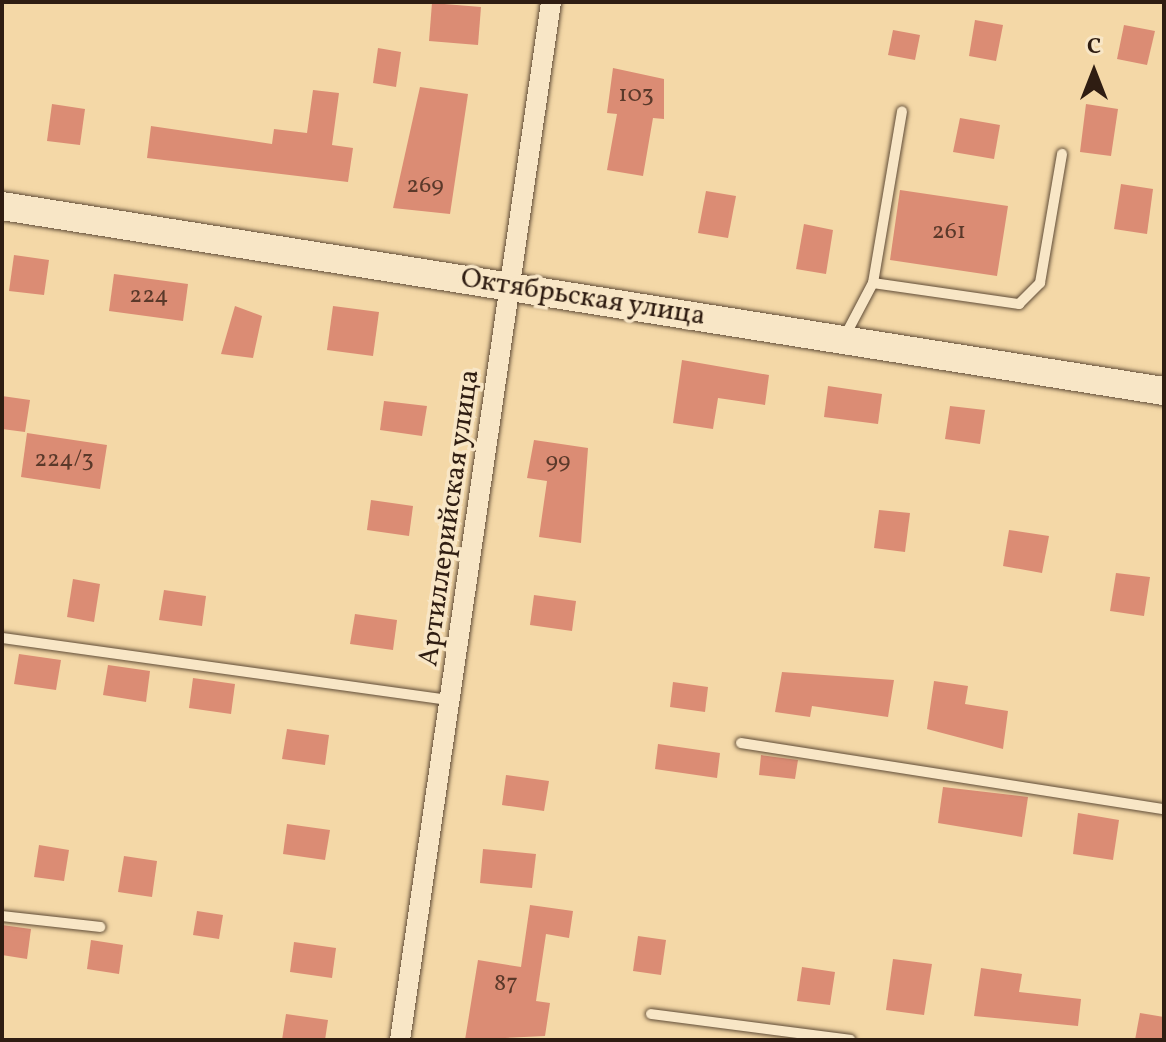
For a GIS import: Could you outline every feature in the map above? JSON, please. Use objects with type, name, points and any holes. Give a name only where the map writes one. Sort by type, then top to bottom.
[{"type":"main road","name":"Октябрьская улица","points":[[2,206],[1164,391]]},
{"type":"street","name":"Артиллерийская улица","points":[[400,1040],[453,701],[551,2]]},
{"type":"lane","points":[[842,340],[873,283],[902,111]]},
{"type":"lane","points":[[873,283],[1019,304],[1040,283],[1062,154]]},
{"type":"lane","points":[[2,638],[453,701]]},
{"type":"lane","points":[[741,743],[1164,809]]},
{"type":"lane","points":[[2,916],[100,927]]},
{"type":"lane","points":[[651,1014],[850,1040]]},
{"type":"building","points":[[432,3],[481,7],[478,45],[429,41]]},
{"type":"building","points":[[975,20],[1003,25],[996,61],[969,56]]},
{"type":"building","points":[[1124,25],[1155,31],[1147,65],[1117,59]]},
{"type":"building","points":[[893,30],[920,35],[915,60],[888,55]]},
{"type":"building","points":[[378,48],[401,52],[396,87],[373,83]]},
{"type":"building","points":[[613,68],[664,79],[664,119],[653,118],[643,176],[607,170],[617,114],[607,113]]},
{"type":"building","points":[[420,87],[468,94],[450,214],[393,208]]},
{"type":"building","points":[[313,90],[339,93],[332,145],[353,148],[348,182],[147,158],[151,126],[272,144],[274,129],[307,133]]},
{"type":"building","points":[[52,104],[85,109],[80,145],[47,141]]},
{"type":"building","points":[[1086,104],[1118,109],[1111,156],[1080,152]]},
{"type":"building","points":[[960,118],[1000,125],[994,159],[953,152]]},
{"type":"building","points":[[1121,184],[1153,189],[1147,234],[1114,229]]},
{"type":"building","points":[[900,190],[1008,206],[997,276],[890,260]]},
{"type":"building","points":[[706,191],[736,196],[728,238],[698,233]]},
{"type":"building","points":[[804,224],[833,230],[826,274],[796,269]]},
{"type":"building","points":[[14,255],[49,260],[44,295],[9,291]]},
{"type":"building","points":[[114,274],[188,284],[183,321],[109,311]]},
{"type":"building","points":[[235,306],[262,316],[253,358],[221,354]]},
{"type":"building","points":[[333,306],[379,312],[373,356],[327,350]]},
{"type":"building","points":[[682,360],[769,375],[765,405],[718,398],[713,429],[673,423]]},
{"type":"building","points":[[828,386],[882,394],[878,424],[824,417]]},
{"type":"building","points":[[2,396],[30,400],[25,432],[2,429]]},
{"type":"building","points":[[384,401],[427,406],[422,436],[380,430]]},
{"type":"building","points":[[950,406],[985,410],[980,444],[945,439]]},
{"type":"building","points":[[27,433],[107,445],[100,489],[21,477]]},
{"type":"building","points":[[534,440],[588,448],[581,543],[539,537],[547,481],[527,478]]},
{"type":"building","points":[[371,500],[413,506],[409,536],[367,530]]},
{"type":"building","points":[[879,510],[910,513],[905,552],[874,548]]},
{"type":"building","points":[[1009,530],[1049,536],[1042,573],[1003,566]]},
{"type":"building","points":[[1116,573],[1150,577],[1144,616],[1110,611]]},
{"type":"building","points":[[73,579],[100,584],[94,622],[67,617]]},
{"type":"building","points":[[164,590],[206,596],[202,626],[159,620]]},
{"type":"building","points":[[534,595],[576,601],[572,631],[530,625]]},
{"type":"building","points":[[355,614],[397,620],[393,650],[350,644]]},
{"type":"building","points":[[19,654],[61,660],[56,690],[14,684]]},
{"type":"building","points":[[108,665],[150,671],[146,702],[103,695]]},
{"type":"building","points":[[782,672],[894,680],[888,717],[812,706],[810,717],[775,712]]},
{"type":"building","points":[[193,678],[235,684],[231,714],[189,708]]},
{"type":"building","points":[[934,681],[968,686],[965,704],[1008,711],[1003,749],[927,729]]},
{"type":"building","points":[[673,682],[708,687],[705,712],[670,707]]},
{"type":"building","points":[[287,729],[329,735],[325,765],[282,759]]},
{"type":"building","points":[[658,744],[720,753],[717,778],[655,769]]},
{"type":"building","points":[[761,755],[798,760],[795,779],[759,775]]},
{"type":"building","points":[[506,775],[549,781],[544,811],[502,805]]},
{"type":"building","points":[[943,787],[1028,797],[1022,837],[938,823]]},
{"type":"building","points":[[1078,813],[1119,820],[1113,860],[1073,854]]},
{"type":"building","points":[[287,824],[330,830],[325,860],[283,854]]},
{"type":"building","points":[[39,845],[69,850],[64,881],[34,877]]},
{"type":"building","points":[[483,849],[536,854],[532,888],[480,883]]},
{"type":"building","points":[[124,856],[157,861],[152,897],[118,892]]},
{"type":"building","points":[[530,905],[573,911],[569,938],[546,934],[536,1001],[550,1003],[545,1036],[465,1040],[478,960],[521,967]]},
{"type":"building","points":[[197,911],[223,915],[219,939],[193,935]]},
{"type":"building","points":[[2,925],[31,929],[27,959],[2,955]]},
{"type":"building","points":[[638,936],[666,940],[661,975],[633,971]]},
{"type":"building","points":[[91,940],[123,945],[119,974],[87,969]]},
{"type":"building","points":[[294,942],[336,948],[332,978],[290,972]]},
{"type":"building","points":[[893,959],[932,964],[924,1015],[886,1010]]},
{"type":"building","points":[[802,967],[835,972],[830,1005],[797,1001]]},
{"type":"building","points":[[981,968],[1022,974],[1019,992],[1081,999],[1078,1026],[974,1016]]},
{"type":"building","points":[[1140,1013],[1164,1017],[1164,1040],[1135,1040]]},
{"type":"building","points":[[286,1014],[328,1020],[325,1040],[282,1040]]}]
